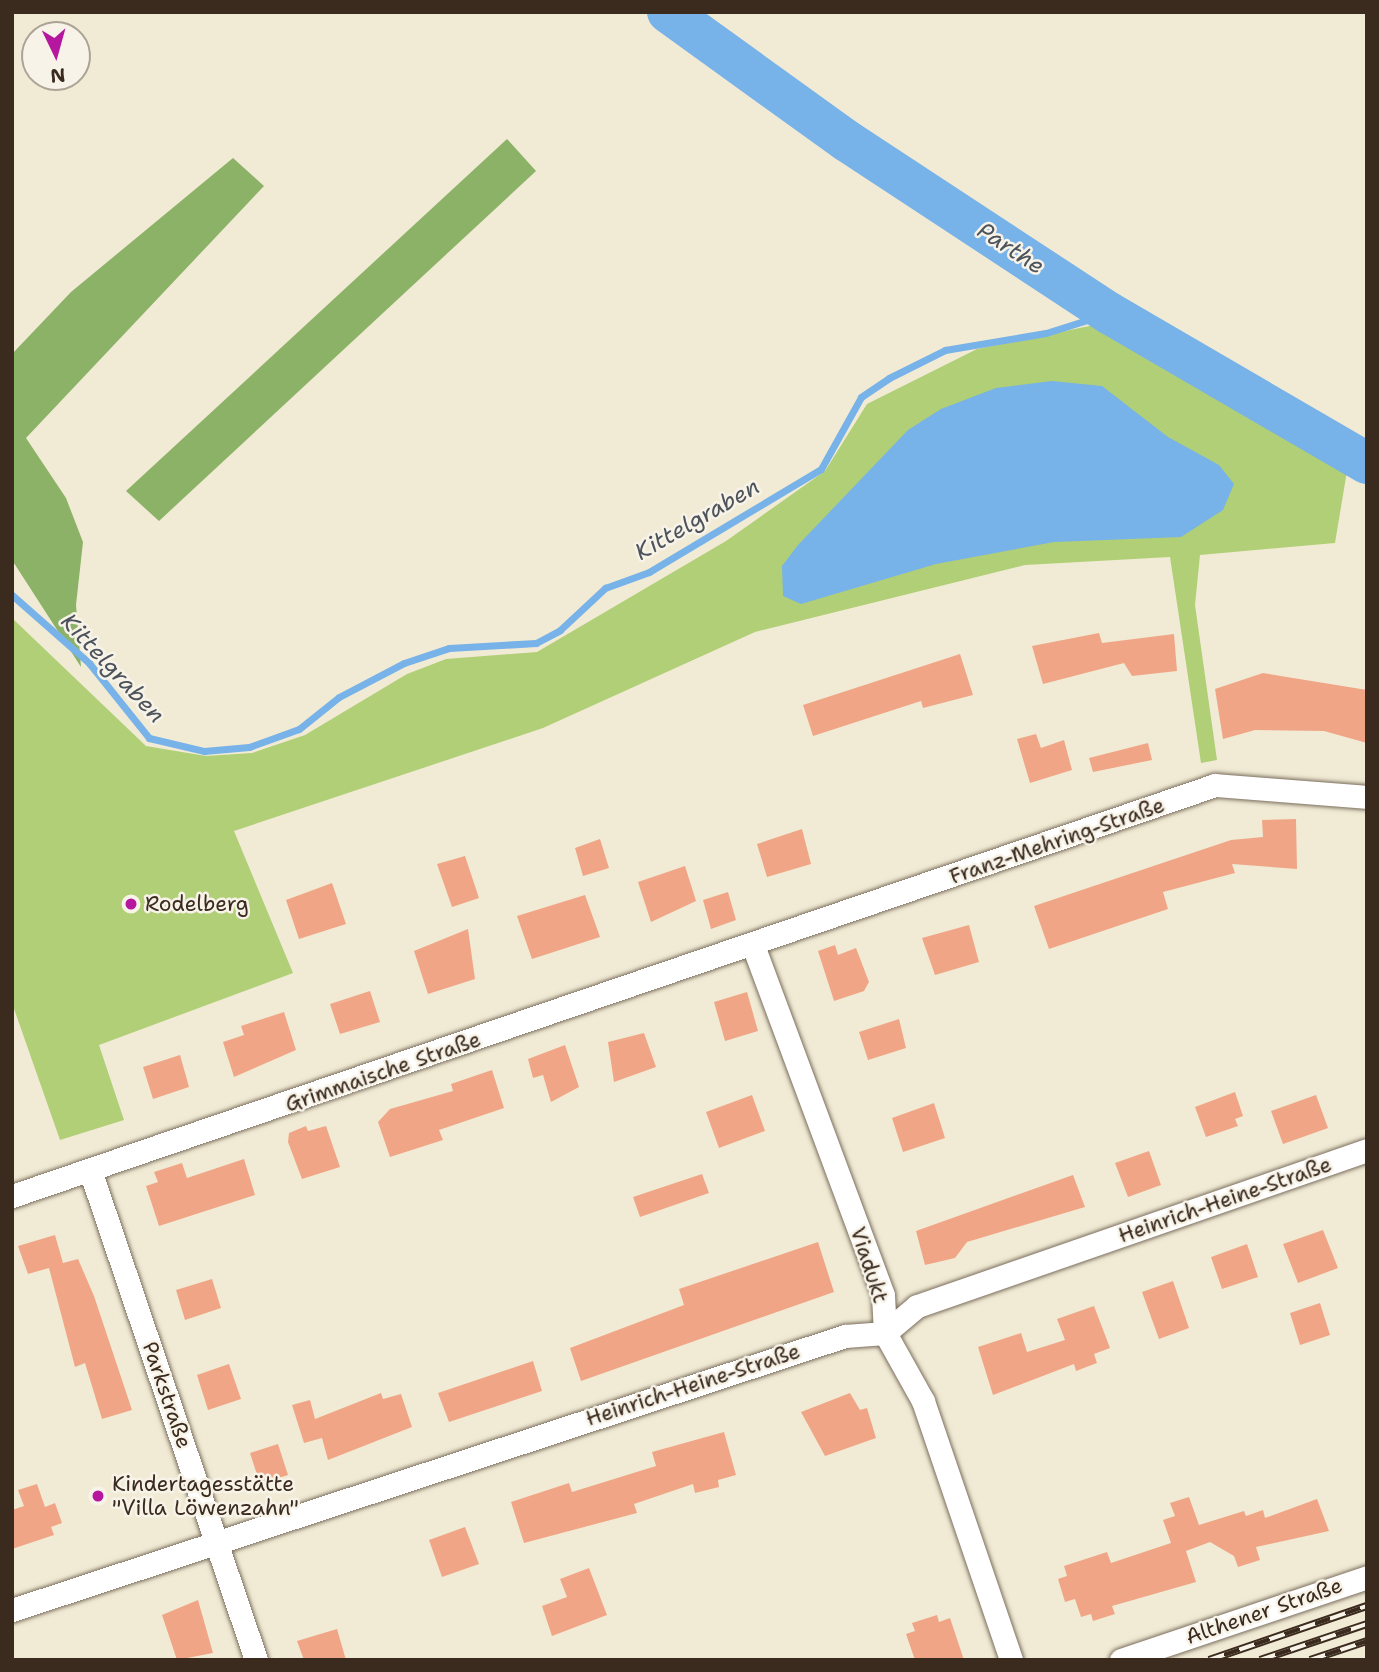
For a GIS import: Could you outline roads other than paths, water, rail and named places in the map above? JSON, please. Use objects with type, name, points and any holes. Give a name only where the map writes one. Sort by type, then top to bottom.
[{"type":"street","name":"Franz-Mehring-Straße","points":[[754,948],[1215,785],[1247,783],[1367,797]]},
{"type":"street","name":"Grimmaische Straße","points":[[12,1196],[754,948]]},
{"type":"street","name":"Viadukt","points":[[754,948],[883,1295],[885,1333],[923,1401],[1010,1660]]},
{"type":"street","name":"Heinrich-Heine-Straße","points":[[12,1610],[216,1538],[845,1336],[885,1333],[917,1306],[1367,1150]]},
{"type":"street","name":"Parkstraße","points":[[90,1170],[256,1660]]},
{"type":"street","name":"Althener Straße","points":[[1121,1660],[1367,1577]]},
{"type":"water","points":[[1052,381],[1102,386],[1168,437],[1219,465],[1234,484],[1223,510],[1181,537],[1054,542],[936,564],[801,604],[783,596],[782,566],[798,545],[908,430],[941,409],[996,388]]},
{"type":"waterway","name":"Parthe","points":[[668,12],[847,141],[1109,313],[1367,463]]},
{"type":"waterway","name":"Kittelgraben","points":[[12,595],[89,663],[149,738],[204,751],[249,747],[299,729],[339,697],[404,663],[449,648],[536,643],[560,630],[605,588],[649,572],[821,469],[861,397],[889,378],[945,350],[1046,333],[1109,313]]},
{"type":"railway","points":[[1209,1660],[1367,1606]]},
{"type":"railway","points":[[1260,1660],[1367,1624]]},
{"type":"railway","points":[[1310,1660],[1367,1641]]},
{"type":"place","name":"Rodelberg","points":[[131,904]]},
{"type":"place","name":"Kindertagesstätte \"Villa Löwenzahn\"","points":[[98,1496]]}]
